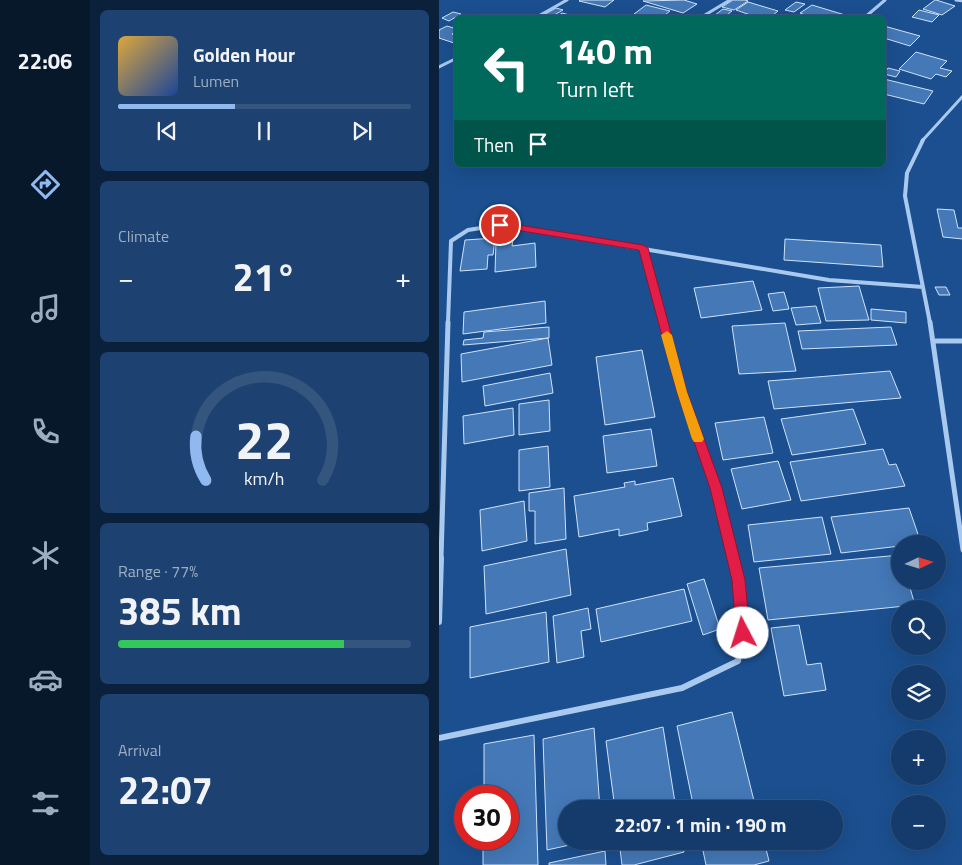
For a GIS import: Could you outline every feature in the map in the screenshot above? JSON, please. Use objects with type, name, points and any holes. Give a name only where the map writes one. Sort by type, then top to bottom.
[{"type":"street","points":[[540,15],[567,0]]},
{"type":"street","points":[[705,15],[730,0]]},
{"type":"street","points":[[868,15],[885,0]]},
{"type":"street","points":[[956,0],[962,2]]},
{"type":"street","points":[[439,67],[454,60]]},
{"type":"street","points":[[962,96],[923,139],[907,173],[905,196],[934,341],[959,512],[962,550]]},
{"type":"street","points":[[439,622],[451,241],[462,231],[471,228],[500,225],[829,280],[923,287]]},
{"type":"street","points":[[439,738],[682,688],[737,661],[743,633],[738,580],[716,488],[682,392],[643,248]]},
{"type":"street","points":[[934,341],[962,341]]},
{"type":"building","points":[[580,0],[614,0],[605,7]]},
{"type":"building","points":[[684,0],[697,4],[683,13],[643,1]]},
{"type":"building","points":[[733,0],[748,1],[734,10],[722,7]]},
{"type":"building","points":[[935,0],[955,6],[942,15],[923,9]]},
{"type":"building","points":[[748,2],[778,11],[773,15],[750,15],[736,10]]},
{"type":"building","points":[[796,2],[805,4],[794,12],[785,10]]},
{"type":"building","points":[[646,5],[670,11],[665,15],[634,14]]},
{"type":"building","points":[[812,5],[845,15],[805,15],[800,13]]},
{"type":"building","points":[[556,8],[563,10],[554,15],[544,15]]},
{"type":"building","points":[[723,9],[732,11],[727,15],[715,15]]},
{"type":"building","points":[[919,10],[939,15],[932,22],[912,17]]},
{"type":"building","points":[[453,12],[461,14],[454,15],[454,18],[449,21],[442,18]]},
{"type":"building","points":[[447,26],[454,28],[454,33],[452,34],[454,34],[454,43],[439,38],[439,30]]},
{"type":"building","points":[[886,27],[920,36],[910,46],[886,39]]},
{"type":"building","points":[[916,52],[947,61],[940,68],[952,71],[946,77],[936,74],[931,79],[899,69]]},
{"type":"building","points":[[888,68],[900,71],[896,77],[886,74]]},
{"type":"building","points":[[886,79],[933,91],[924,104],[886,94]]},
{"type":"building","points":[[937,209],[954,210],[958,228],[963,228],[963,239],[943,237]]},
{"type":"building","points":[[495,238],[493,255],[488,255],[487,269],[460,271],[465,240]]},
{"type":"building","points":[[785,239],[881,245],[883,267],[784,260]]},
{"type":"building","points":[[513,240],[512,246],[535,243],[536,267],[495,272],[496,242]]},
{"type":"building","points":[[753,281],[762,310],[701,318],[694,288]]},
{"type":"building","points":[[859,286],[869,320],[826,321],[818,288]]},
{"type":"building","points":[[935,287],[946,287],[950,295],[939,295]]},
{"type":"building","points":[[784,292],[789,309],[773,311],[768,294]]},
{"type":"building","points":[[545,301],[546,323],[463,334],[464,312]]},
{"type":"building","points":[[816,306],[821,323],[796,325],[791,308]]},
{"type":"building","points":[[871,309],[906,312],[906,323],[871,320]]},
{"type":"building","points":[[785,323],[796,371],[739,374],[732,326]]},
{"type":"building","points":[[549,327],[549,338],[463,345],[464,340],[483,338],[484,332]]},
{"type":"building","points":[[891,327],[897,345],[802,349],[798,331]]},
{"type":"building","points":[[548,338],[552,365],[462,382],[461,354]]},
{"type":"building","points":[[642,350],[655,417],[605,425],[596,357]]},
{"type":"building","points":[[890,371],[901,398],[774,409],[768,381]]},
{"type":"building","points":[[550,373],[553,393],[485,406],[483,386]]},
{"type":"building","points":[[549,400],[550,431],[519,435],[519,404]]},
{"type":"building","points":[[513,408],[514,435],[464,444],[463,416]]},
{"type":"building","points":[[853,409],[866,444],[792,455],[781,419]]},
{"type":"building","points":[[764,417],[773,453],[723,460],[715,423]]},
{"type":"building","points":[[651,429],[657,466],[607,473],[603,436]]},
{"type":"building","points":[[548,446],[550,487],[519,491],[519,450]]},
{"type":"building","points":[[883,449],[889,465],[896,464],[905,486],[801,501],[790,462]]},
{"type":"building","points":[[778,461],[791,500],[742,509],[731,469]]},
{"type":"building","points":[[673,478],[682,516],[647,523],[648,530],[619,536],[619,529],[579,537],[574,496],[625,487],[624,483],[635,481],[635,485]]},
{"type":"building","points":[[564,488],[566,539],[535,544],[535,511],[529,511],[529,493]]},
{"type":"building","points":[[524,501],[527,541],[482,551],[480,510]]},
{"type":"building","points":[[909,508],[918,535],[891,535],[891,547],[841,553],[831,517]]},
{"type":"building","points":[[822,517],[831,554],[754,562],[748,525]]},
{"type":"building","points":[[566,549],[571,595],[486,614],[484,566]]},
{"type":"building","points":[[891,556],[891,590],[911,590],[914,600],[891,600],[891,607],[768,620],[759,568]]},
{"type":"building","points":[[704,579],[720,629],[703,635],[687,584]]},
{"type":"building","points":[[684,589],[692,621],[601,642],[596,609]]},
{"type":"building","points":[[588,608],[591,629],[581,631],[584,657],[557,663],[553,616]]},
{"type":"building","points":[[546,612],[549,662],[470,678],[470,627]]},
{"type":"building","points":[[799,625],[807,665],[821,663],[826,690],[784,696],[771,628]]},
{"type":"building","points":[[732,712],[754,800],[692,800],[677,726]]},
{"type":"building","points":[[663,727],[675,800],[614,800],[606,741]]},
{"type":"building","points":[[594,728],[599,800],[558,800],[558,848],[547,850],[543,739]]},
{"type":"building","points":[[534,735],[538,865],[483,865],[483,850],[519,850],[519,785],[484,785],[484,744]]},
{"type":"building","points":[[620,850],[684,850],[684,852],[634,865],[622,865]]},
{"type":"building","points":[[703,850],[766,850],[769,861],[754,865],[706,865]]},
{"type":"building","points":[[605,851],[606,865],[549,865],[549,863]]},
{"type":"slow traffic","points":[[667,335],[682,392],[698,439]]},
{"type":"route","points":[[500,225],[643,248],[682,392],[716,488],[738,580],[743,633]]}]
